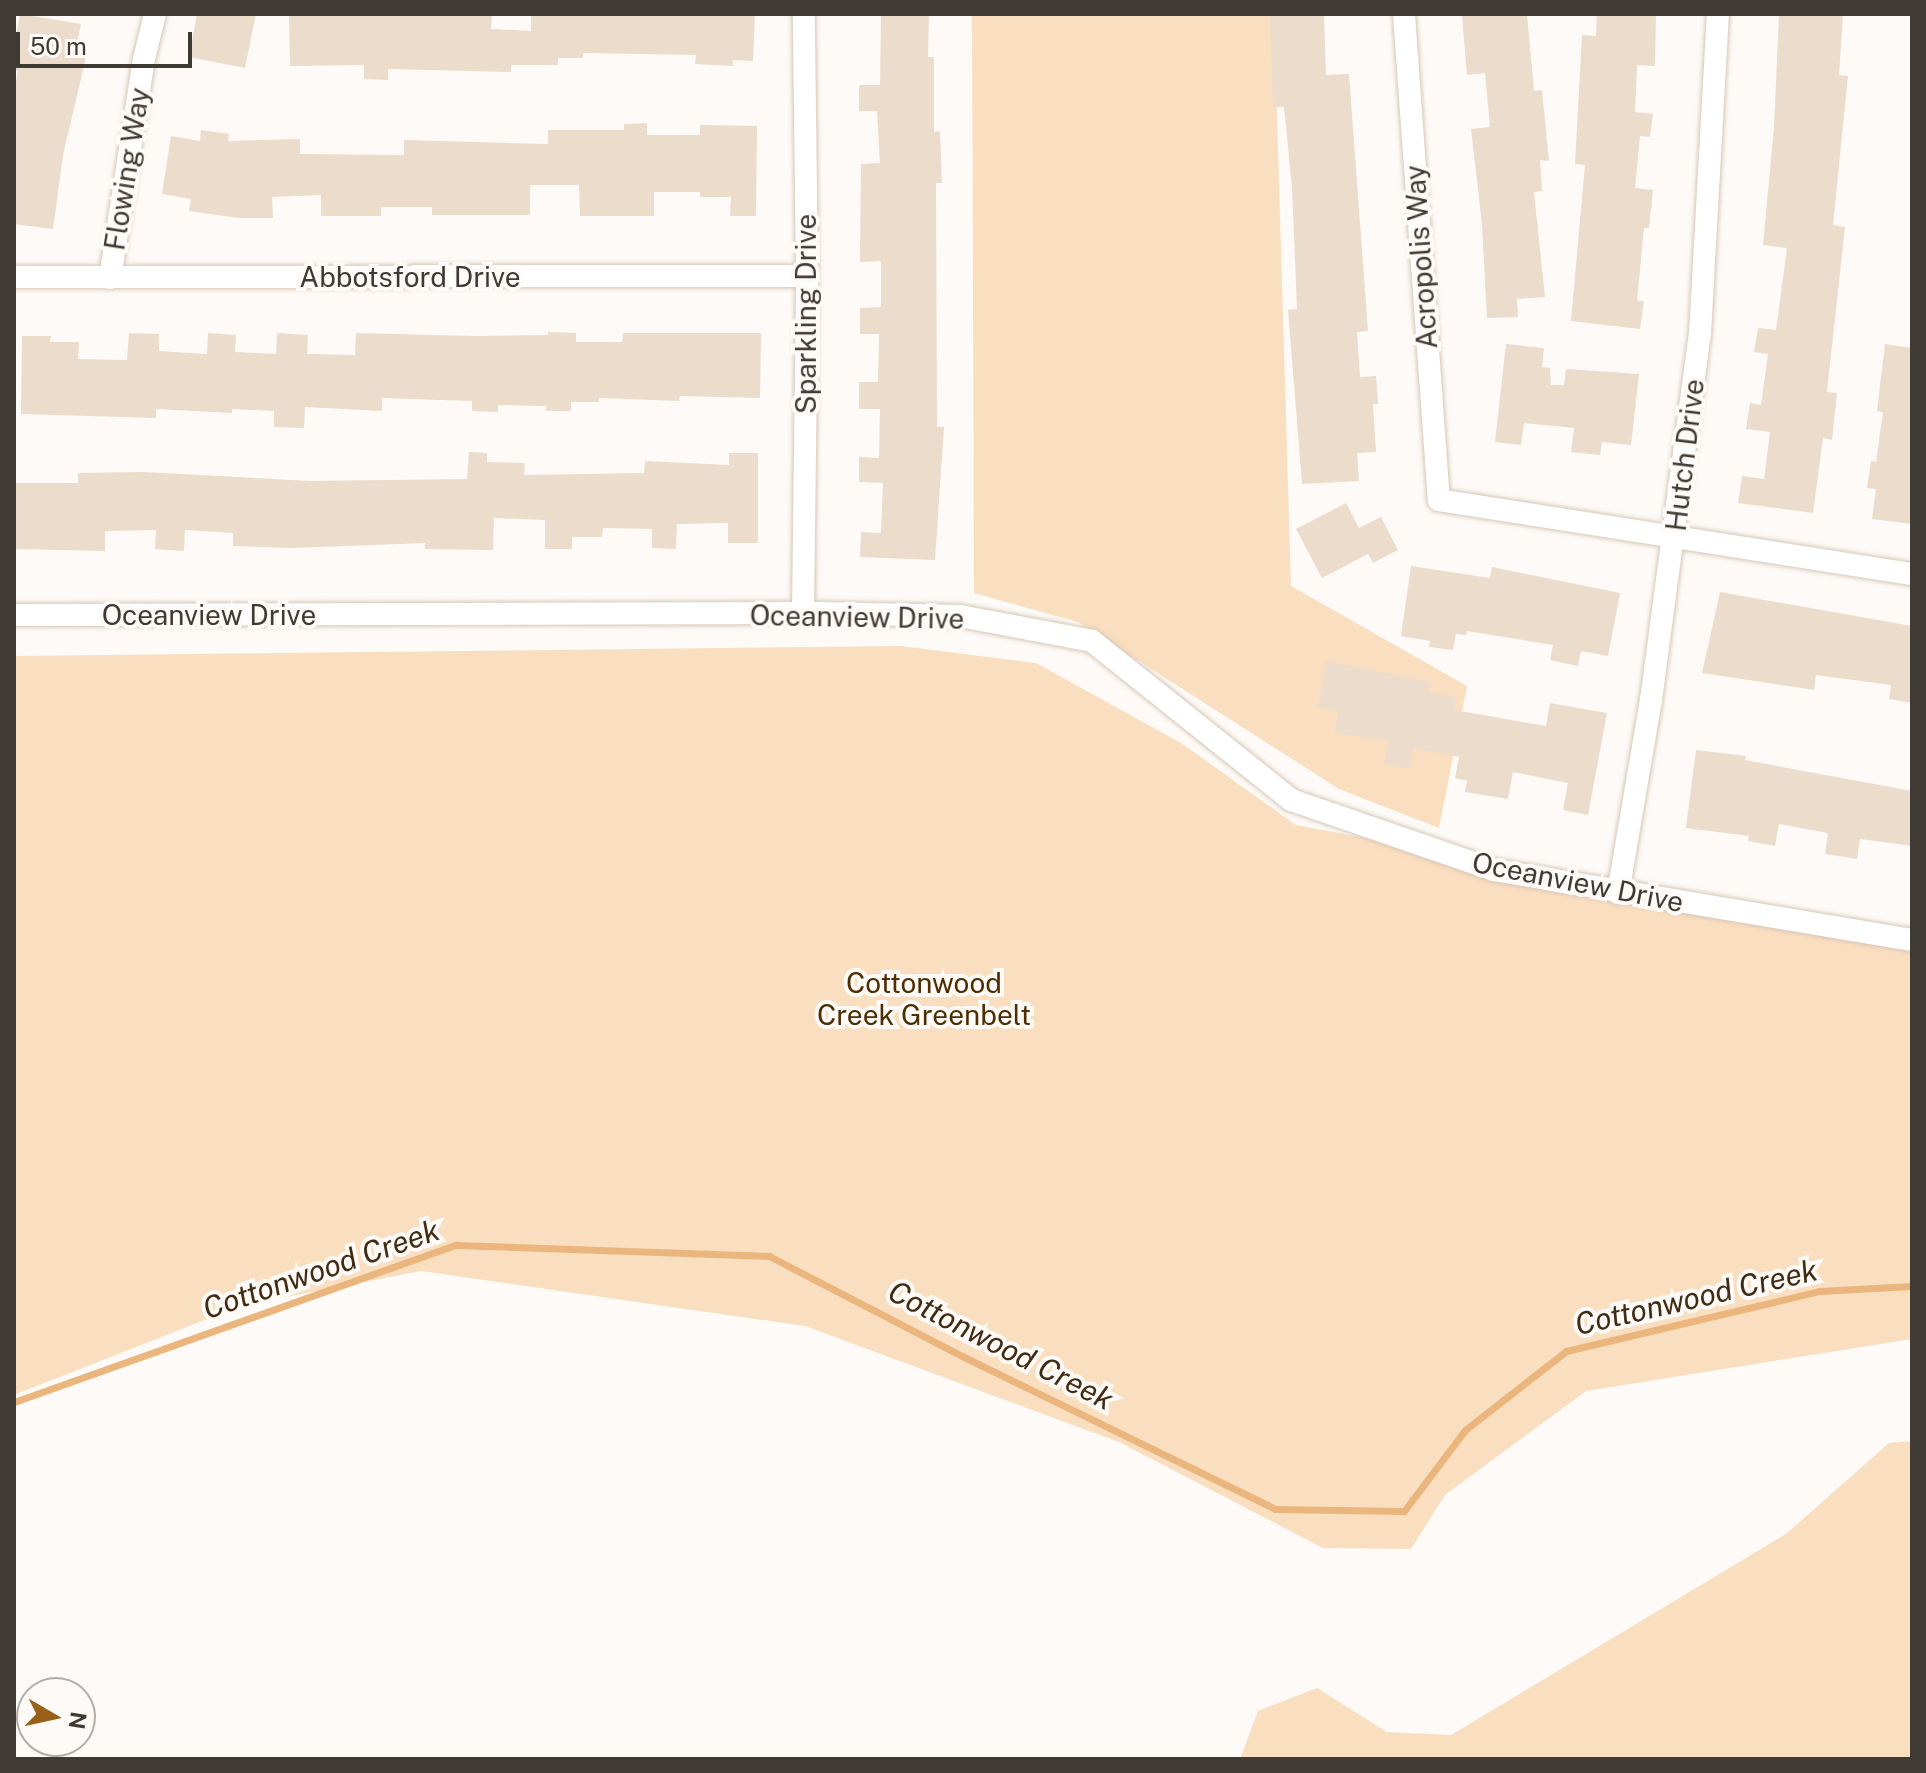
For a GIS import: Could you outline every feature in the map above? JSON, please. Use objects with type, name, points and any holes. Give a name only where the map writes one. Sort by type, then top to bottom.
[{"type":"street","name":"Flowing Way","points":[[110,278],[144,59],[155,14]]},
{"type":"street","name":"Sparkling Drive","points":[[803,614],[807,276],[804,14]]},
{"type":"street","name":"Acropolis Way","points":[[1404,14],[1439,500],[1674,538]]},
{"type":"street","name":"Hutch Drive","points":[[1618,893],[1674,538],[1700,334],[1718,14]]},
{"type":"street","name":"Abbotsford Drive","points":[[14,277],[807,276]]},
{"type":"street","points":[[1674,538],[1912,574]]},
{"type":"street","name":"Oceanview Drive","points":[[14,615],[960,616],[1092,641],[1291,800],[1494,870],[1912,940]]},
{"type":"green space","points":[[972,14],[1274,14],[1291,586],[1467,686],[1439,828],[1339,789],[1078,622],[974,593]]},
{"type":"green space","name":"Cottonwood Creek Greenbelt","points":[[901,646],[1036,663],[1181,743],[1296,825],[1912,941],[1912,1339],[1586,1391],[1445,1495],[1411,1549],[1323,1548],[1119,1442],[805,1326],[421,1271],[240,1306],[14,1395],[14,656]]},
{"type":"green space","points":[[1912,1441],[1912,1759],[1240,1759],[1258,1711],[1317,1688],[1387,1732],[1451,1735],[1786,1534],[1889,1443]]},
{"type":"building","points":[[20,14],[81,24],[75,54],[86,57],[63,155],[53,229],[14,224],[14,92],[18,71],[14,71],[14,46]]},
{"type":"building","points":[[197,14],[256,14],[245,68],[189,57]]},
{"type":"building","points":[[289,14],[492,14],[491,29],[531,31],[531,14],[755,14],[753,61],[733,60],[733,66],[695,64],[696,55],[583,53],[583,58],[558,58],[558,65],[511,65],[511,72],[388,69],[388,80],[364,79],[364,65],[290,66]]},
{"type":"building","points":[[881,14],[929,14],[928,57],[934,57],[934,132],[940,131],[942,183],[936,183],[937,427],[944,427],[935,560],[860,557],[861,532],[881,533],[883,483],[859,482],[859,457],[879,458],[880,409],[859,409],[859,382],[878,382],[879,334],[860,334],[860,308],[881,307],[881,261],[860,262],[861,164],[880,163],[877,111],[859,111],[859,85],[880,85]]},
{"type":"building","points":[[1270,14],[1324,14],[1326,75],[1349,74],[1368,331],[1357,332],[1360,377],[1376,376],[1378,404],[1373,404],[1376,452],[1357,453],[1359,481],[1302,484],[1288,310],[1297,309],[1292,187],[1284,107],[1273,107]]},
{"type":"building","points":[[1527,14],[1534,91],[1542,90],[1549,161],[1540,160],[1542,191],[1534,192],[1545,297],[1517,299],[1518,317],[1487,318],[1482,224],[1471,129],[1490,127],[1485,73],[1467,75],[1462,16]]},
{"type":"building","points":[[1597,14],[1656,14],[1655,66],[1637,65],[1635,112],[1653,114],[1650,137],[1640,136],[1635,188],[1653,190],[1649,228],[1644,228],[1637,301],[1644,301],[1640,329],[1571,321],[1585,165],[1575,164],[1582,35],[1596,36]]},
{"type":"building","points":[[1779,14],[1843,14],[1839,75],[1848,76],[1833,225],[1845,227],[1827,392],[1837,393],[1832,440],[1823,438],[1813,513],[1738,503],[1742,476],[1764,479],[1770,432],[1746,429],[1750,403],[1761,405],[1768,354],[1754,352],[1758,328],[1776,330],[1787,248],[1763,245],[1774,128]]},
{"type":"building","points":[[647,123],[647,135],[700,135],[700,125],[757,126],[756,216],[730,216],[731,197],[700,197],[700,192],[654,192],[654,216],[580,216],[579,185],[530,185],[530,215],[432,215],[432,207],[381,207],[381,216],[321,216],[321,195],[272,197],[273,218],[239,218],[189,211],[191,199],[162,194],[171,136],[200,141],[201,130],[229,134],[228,141],[300,139],[300,154],[404,155],[404,140],[548,144],[548,130],[624,130],[624,124]]},
{"type":"building","points":[[548,332],[576,333],[576,342],[622,342],[623,333],[761,333],[760,398],[680,396],[679,401],[599,398],[599,402],[571,402],[571,411],[546,411],[546,406],[498,405],[498,412],[472,411],[472,401],[382,398],[382,411],[305,407],[304,428],[274,427],[274,411],[232,409],[232,413],[156,409],[156,418],[21,414],[22,336],[51,336],[50,342],[79,342],[78,359],[127,360],[129,333],[159,334],[159,351],[207,354],[208,333],[236,335],[235,352],[276,354],[277,333],[308,335],[307,354],[355,355],[356,333],[473,336],[548,335]]},
{"type":"building","points":[[1506,344],[1544,348],[1542,367],[1550,368],[1551,385],[1564,385],[1566,369],[1639,374],[1631,445],[1602,442],[1600,455],[1571,452],[1574,428],[1524,423],[1521,445],[1495,442]]},
{"type":"building","points":[[1885,344],[1912,348],[1912,524],[1872,519],[1876,489],[1867,488],[1871,461],[1876,462],[1883,412],[1877,411]]},
{"type":"building","points":[[469,452],[487,453],[487,462],[525,463],[524,475],[644,473],[645,461],[729,465],[729,453],[758,453],[758,543],[728,543],[728,523],[677,524],[676,549],[652,548],[652,529],[603,528],[602,537],[572,537],[572,549],[545,549],[545,520],[494,518],[493,550],[425,549],[425,543],[292,548],[233,546],[233,533],[185,530],[184,551],[155,549],[156,530],[105,531],[105,551],[14,549],[14,483],[78,483],[78,473],[143,472],[310,481],[467,479]]},
{"type":"building","points":[[1346,503],[1359,528],[1381,517],[1398,550],[1373,563],[1368,554],[1322,578],[1296,529]]},
{"type":"building","points":[[1411,566],[1490,578],[1492,567],[1620,593],[1608,656],[1581,651],[1578,666],[1550,660],[1553,645],[1467,631],[1466,635],[1456,634],[1453,650],[1429,647],[1430,641],[1401,636]]},
{"type":"building","points":[[1720,592],[1912,626],[1912,703],[1889,699],[1891,685],[1816,675],[1814,690],[1702,673]]},
{"type":"building","points":[[1326,661],[1431,682],[1429,692],[1456,697],[1454,710],[1546,726],[1550,703],[1607,713],[1588,815],[1563,810],[1568,783],[1513,772],[1508,799],[1465,792],[1467,781],[1455,778],[1459,757],[1414,748],[1410,769],[1384,764],[1388,741],[1335,733],[1338,711],[1318,708]]},
{"type":"building","points":[[1696,750],[1746,756],[1745,760],[1912,791],[1912,846],[1860,839],[1857,859],[1825,854],[1828,833],[1779,824],[1775,846],[1748,841],[1749,836],[1686,828]]},
{"type":"waterway","name":"Cottonwood Creek","points":[[14,1402],[456,1245],[769,1256],[966,1358],[1275,1509],[1404,1511],[1465,1430],[1566,1351],[1819,1291],[1912,1286]]}]
